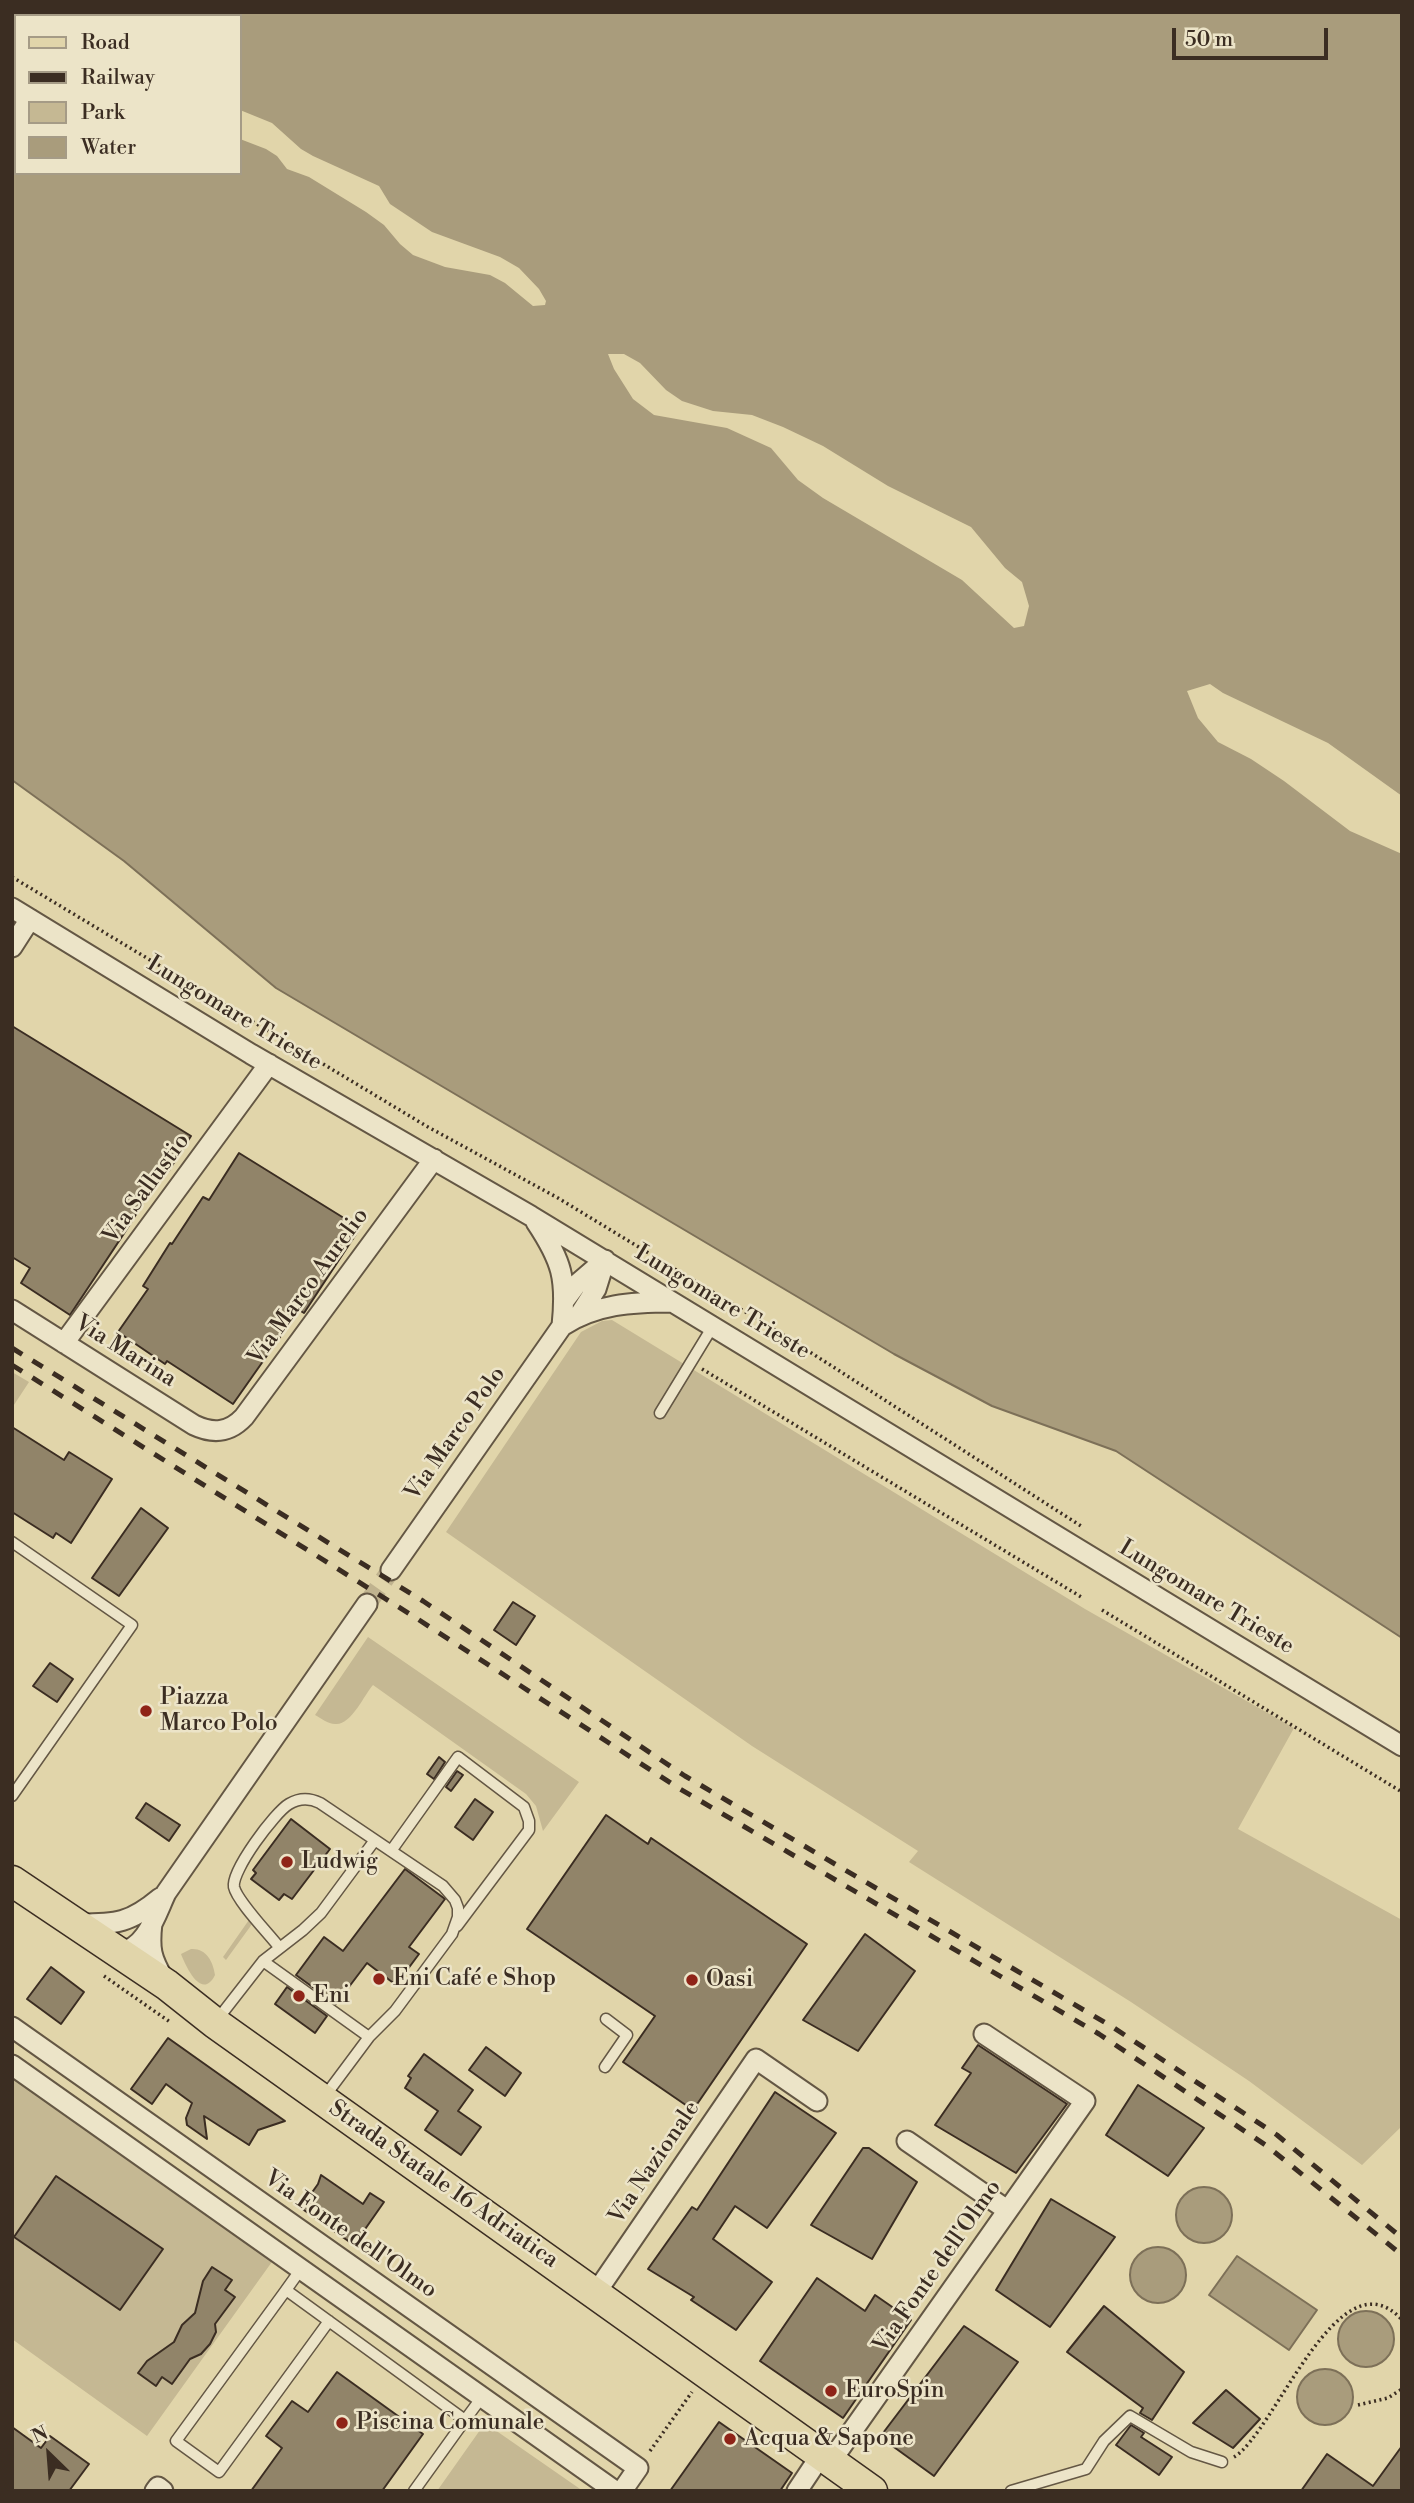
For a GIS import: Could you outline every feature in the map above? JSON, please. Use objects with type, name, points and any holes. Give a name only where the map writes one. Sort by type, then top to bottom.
[{"type":"main road","name":"Strada Statale 16 Adriatica","points":[[12,1881],[167,1985],[215,2023],[872,2491]]},
{"type":"street","name":"Lungomare Trieste","points":[[12,908],[268,1064],[605,1260],[1402,1746]]},
{"type":"street","points":[[12,947],[30,919]]},
{"type":"street","name":"Via Sallustio","points":[[64,1343],[268,1064]]},
{"type":"street","name":"Via Marco Aurelio","points":[[214,1431],[231,1428],[244,1417],[434,1159]]},
{"type":"street","points":[[531,1216],[557,1256],[564,1301],[562,1326]]},
{"type":"street","points":[[564,1301],[576,1285],[605,1260]]},
{"type":"street","name":"Via Marco Polo","points":[[580,1314],[596,1289],[605,1260]]},
{"type":"street","name":"Via Marco Polo","points":[[391,1570],[562,1326],[580,1314],[626,1303],[673,1301]]},
{"type":"street","name":"Via Marina","points":[[12,1310],[194,1424],[214,1431]]},
{"type":"street","points":[[119,1952],[136,1946],[152,1922],[166,1892],[367,1604]]},
{"type":"street","points":[[75,1924],[127,1920],[140,1915],[166,1892]]},
{"type":"street","points":[[152,1922],[149,1946],[153,1962],[167,1985]]},
{"type":"street","name":"Via Fonte dell'Olmo","points":[[12,2027],[638,2469]]},
{"type":"street","name":"Via Fonte dell'Olmo","points":[[826,2458],[1085,2101],[984,2034]]},
{"type":"street","name":"Via Nazionale","points":[[596,2294],[756,2059],[817,2101]]},
{"type":"street","points":[[12,2064],[615,2491]]},
{"type":"street","points":[[907,2141],[1007,2210]]},
{"type":"street","points":[[797,2491],[826,2458]]},
{"type":"street","points":[[622,2491],[638,2469]]},
{"type":"street","points":[[155,2491],[158,2487],[163,2491]]},
{"type":"lane","points":[[660,1413],[713,1326]]},
{"type":"lane","points":[[12,1542],[132,1625],[12,1796]]},
{"type":"lane","points":[[323,2100],[369,2037],[395,2011],[529,1830],[529,1821],[524,1807],[458,1757],[391,1851]]},
{"type":"lane","points":[[279,1947],[237,1895],[233,1883],[238,1868],[279,1811],[296,1800],[314,1800],[449,1891],[458,1908],[452,1934]]},
{"type":"lane","points":[[215,2023],[263,1961],[321,1913],[375,1840]]},
{"type":"lane","points":[[263,1961],[369,2037]]},
{"type":"lane","points":[[605,2067],[627,2035],[606,2020]]},
{"type":"lane","points":[[301,2269],[176,2441],[219,2472],[329,2321]]},
{"type":"lane","points":[[286,2290],[465,2420]]},
{"type":"lane","points":[[414,2491],[482,2397]]},
{"type":"lane","points":[[1011,2491],[1086,2469],[1104,2441],[1130,2416],[1191,2452],[1222,2462]]},
{"type":"path","name":"Lungomare Trieste","points":[[12,877],[428,1127],[558,1198],[773,1328],[1079,1523]]},
{"type":"path","points":[[698,1366],[1083,1598]]},
{"type":"path","points":[[1102,1610],[1402,1792]]},
{"type":"path","points":[[1222,2462],[1237,2456],[1258,2432],[1330,2326],[1350,2309],[1373,2304],[1393,2310],[1402,2320]]},
{"type":"path","points":[[1358,2405],[1388,2398],[1402,2389]]},
{"type":"path","points":[[638,2469],[693,2390]]},
{"type":"green space","points":[[612,1320],[1085,1609],[1294,1728],[1238,1829],[1402,1920],[1402,2126],[1362,2165],[1249,2081],[1131,2002],[909,1862],[918,1851],[752,1746],[446,1532],[581,1332],[602,1321]]},
{"type":"green space","points":[[12,1372],[29,1382],[12,1408]]},
{"type":"green space","points":[[368,1637],[579,1782],[543,1831],[536,1806],[526,1794],[373,1685],[352,1715],[341,1723],[330,1723],[315,1715]]},
{"type":"green space","points":[[251,1917],[255,1920],[226,1960],[223,1957]]},
{"type":"green space","points":[[191,1949],[205,1953],[213,1965],[215,1975],[205,1985],[195,1979],[181,1954]]},
{"type":"green space","points":[[12,2071],[274,2259],[147,2436],[12,2339]]},
{"type":"green space","points":[[485,2423],[583,2491],[437,2491]]},
{"type":"water","points":[[12,12],[1402,12],[1402,1638],[1116,1451],[992,1406],[894,1354],[276,988],[124,861],[12,780]]},
{"type":"water","points":[[1204,2187],[1215,2189],[1224,2195],[1230,2204],[1230,2226],[1224,2235],[1215,2241],[1204,2243],[1193,2241],[1184,2235],[1178,2226],[1176,2215],[1178,2204],[1184,2195],[1193,2189]]},
{"type":"water","points":[[1158,2247],[1169,2249],[1178,2255],[1184,2264],[1184,2286],[1178,2295],[1169,2301],[1158,2303],[1147,2301],[1138,2295],[1132,2286],[1130,2275],[1132,2264],[1138,2255],[1147,2249]]},
{"type":"water","points":[[1237,2256],[1317,2310],[1289,2350],[1209,2295]]},
{"type":"water","points":[[1366,2311],[1377,2313],[1386,2319],[1392,2328],[1392,2350],[1386,2359],[1377,2365],[1366,2367],[1355,2365],[1346,2359],[1340,2350],[1338,2339],[1340,2328],[1346,2319],[1355,2313]]},
{"type":"water","points":[[1325,2369],[1336,2371],[1345,2377],[1351,2386],[1351,2408],[1345,2417],[1336,2423],[1325,2425],[1314,2423],[1305,2417],[1299,2408],[1297,2397],[1299,2386],[1305,2377],[1314,2371]]},
{"type":"pier","points":[[242,111],[272,123],[313,156],[379,186],[390,204],[432,232],[500,257],[519,268],[539,289],[546,301],[545,305],[533,306],[505,283],[490,275],[445,267],[413,255],[384,225],[366,212],[309,177],[287,169],[277,156],[242,140]]},
{"type":"pier","points":[[608,354],[624,354],[640,363],[666,390],[682,401],[713,411],[752,415],[783,427],[823,446],[888,486],[971,527],[1005,568],[1022,582],[1029,606],[1024,626],[1014,628],[962,580],[823,498],[798,480],[771,448],[727,428],[654,415],[633,399]]},
{"type":"pier","points":[[1210,684],[1223,693],[1328,743],[1402,796],[1402,854],[1350,831],[1284,781],[1251,759],[1218,742],[1198,718],[1187,691]]},
{"type":"building","points":[[12,1026],[191,1136],[168,1172],[164,1170],[70,1315],[21,1283],[30,1268],[12,1257]]},
{"type":"building","points":[[239,1153],[360,1228],[304,1313],[299,1310],[233,1404],[167,1361],[165,1364],[118,1332],[148,1289],[143,1286],[170,1243],[172,1244],[203,1197],[209,1200]]},
{"type":"building","points":[[12,1427],[64,1460],[69,1452],[112,1479],[71,1543],[56,1533],[53,1538],[12,1512]]},
{"type":"building","points":[[141,1508],[168,1528],[119,1596],[92,1578]]},
{"type":"building","points":[[513,1602],[535,1616],[516,1645],[494,1630]]},
{"type":"building","points":[[50,1663],[73,1679],[57,1702],[33,1686]]},
{"type":"building","points":[[439,1757],[445,1762],[434,1779],[427,1774]]},
{"type":"building","points":[[457,1771],[463,1775],[451,1791],[446,1787]]},
{"type":"building","points":[[475,1799],[493,1812],[473,1840],[455,1827]]},
{"type":"building","points":[[146,1803],[180,1825],[169,1841],[136,1818]]},
{"type":"building","name":"Oasi","points":[[606,1815],[648,1844],[651,1838],[807,1944],[693,2110],[623,2062],[655,2016],[527,1929]]},
{"type":"building","points":[[291,1819],[330,1849],[292,1899],[284,1894],[279,1900],[251,1879],[256,1873],[253,1870]]},
{"type":"building","points":[[405,1869],[445,1899],[409,1947],[419,1954],[396,1985],[367,1963],[336,2004],[296,1975],[324,1937],[343,1951]]},
{"type":"building","points":[[865,1934],[915,1971],[858,2051],[803,2020]]},
{"type":"building","points":[[51,1967],[84,1992],[61,2024],[27,1999]]},
{"type":"building","points":[[287,1987],[327,2016],[315,2033],[275,2004]]},
{"type":"building","points":[[168,2038],[285,2121],[258,2130],[249,2145],[204,2116],[207,2139],[187,2125],[186,2118],[192,2103],[166,2084],[152,2104],[131,2089]]},
{"type":"building","points":[[978,2045],[1067,2104],[1016,2173],[935,2125],[971,2073],[962,2068]]},
{"type":"building","points":[[486,2047],[521,2073],[505,2096],[469,2070]]},
{"type":"building","points":[[424,2054],[473,2090],[458,2111],[481,2127],[461,2155],[425,2130],[438,2111],[405,2088],[411,2078],[408,2076]]},
{"type":"building","points":[[1138,2085],[1204,2128],[1168,2176],[1106,2135]]},
{"type":"building","points":[[775,2092],[836,2133],[767,2228],[735,2206],[713,2239],[772,2282],[736,2330],[691,2300],[694,2297],[648,2269],[692,2207],[697,2210]]},
{"type":"building","points":[[863,2148],[869,2148],[917,2182],[872,2259],[811,2225]]},
{"type":"building","points":[[321,2175],[363,2204],[370,2193],[384,2202],[354,2245],[301,2208]]},
{"type":"building","points":[[56,2176],[163,2249],[120,2310],[14,2237]]},
{"type":"building","points":[[1051,2199],[1115,2237],[1050,2327],[996,2290]]},
{"type":"building","points":[[212,2267],[232,2280],[225,2290],[235,2297],[215,2324],[216,2332],[210,2344],[201,2354],[190,2359],[172,2384],[162,2377],[156,2386],[138,2373],[147,2361],[174,2342],[182,2325],[195,2313],[203,2281]]},
{"type":"building","points":[[817,2278],[865,2311],[875,2295],[911,2320],[843,2418],[760,2361]]},
{"type":"building","points":[[1104,2306],[1184,2372],[1152,2420],[1140,2413],[1143,2408],[1067,2352]]},
{"type":"building","points":[[964,2326],[1018,2362],[934,2476],[880,2437]]},
{"type":"building","name":"Piscina Comunale","points":[[337,2372],[423,2434],[382,2491],[251,2491],[282,2448],[266,2436],[292,2401],[308,2412]]},
{"type":"building","points":[[1226,2390],[1260,2419],[1233,2448],[1193,2423]]},
{"type":"building","points":[[719,2422],[792,2473],[780,2491],[670,2491]]},
{"type":"building","points":[[1131,2425],[1144,2433],[1141,2437],[1172,2457],[1159,2475],[1116,2445]]},
{"type":"building","points":[[12,2427],[41,2448],[50,2436],[89,2464],[69,2491],[12,2491]]},
{"type":"building","points":[[1402,2446],[1402,2491],[1301,2491],[1327,2454],[1373,2486]]},
{"type":"tunnel","points":[[367,1604],[391,1570]]},
{"type":"railway","points":[[12,1348],[423,1601],[685,1776],[1111,2026],[1277,2135],[1402,2238]]},
{"type":"railway","points":[[12,1365],[413,1616],[680,1789],[1099,2034],[1267,2146],[1402,2255]]},
{"type":"place","name":"Piazza Marco Polo","points":[[146,1711]]},
{"type":"place","name":"Ludwig","points":[[287,1862]]},
{"type":"place","name":"Eni Café e Shop","points":[[379,1979]]},
{"type":"place","name":"Oasi","points":[[692,1980]]},
{"type":"place","name":"Eni","points":[[299,1996]]},
{"type":"place","name":"EuroSpin","points":[[831,2391]]},
{"type":"place","name":"Piscina Comunale","points":[[342,2423]]},
{"type":"place","name":"Acqua & Sapone","points":[[730,2439]]}]
